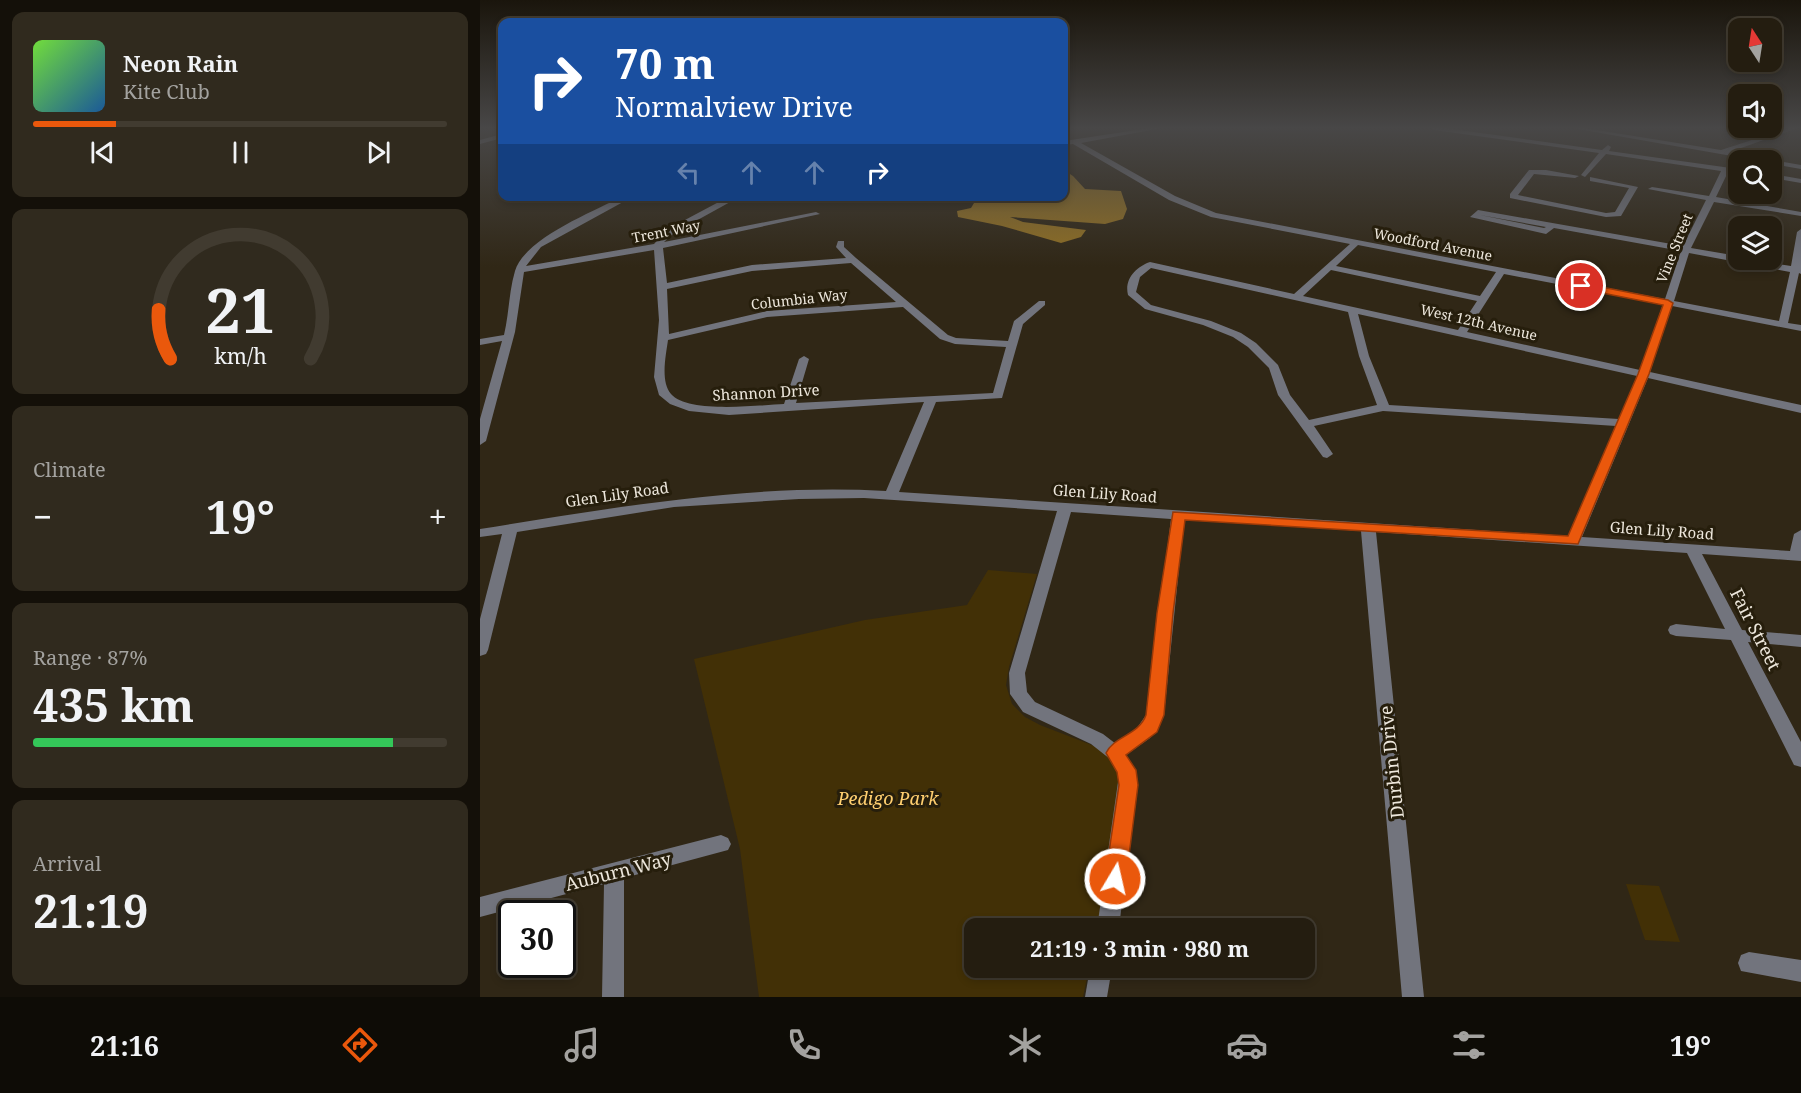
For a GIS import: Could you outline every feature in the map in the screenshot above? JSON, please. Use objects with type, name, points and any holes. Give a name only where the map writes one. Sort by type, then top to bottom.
[{"type":"street","name":"Woodford Avenue","points":[[1131,175],[1172,198],[1203,212],[1801,328]]},
{"type":"street","points":[[1530,175],[1513,196],[1518,199],[1606,215],[1618,214],[1634,187],[1589,177],[1564,175]]},
{"type":"street","name":"Vine Street","points":[[1573,541],[1644,374],[1686,250],[1723,175]]},
{"type":"street","points":[[1782,178],[1801,181]]},
{"type":"street","points":[[1652,189],[1801,214]]},
{"type":"street","points":[[480,441],[508,337],[520,270],[533,250],[551,237],[620,201]]},
{"type":"street","points":[[711,209],[722,201]]},
{"type":"street","points":[[658,247],[659,242],[666,235],[727,201]]},
{"type":"street","points":[[1551,226],[1546,231],[1474,218],[1478,212],[1728,258]]},
{"type":"street","name":"Trent Way","points":[[520,270],[658,247],[816,214]]},
{"type":"street","points":[[1783,324],[1796,296],[1801,232]]},
{"type":"street","points":[[1297,296],[1357,242]]},
{"type":"street","points":[[841,243],[840,247],[853,260],[903,304],[950,340],[1011,344],[1021,319],[1042,303]]},
{"type":"street","name":"Shannon Drive","points":[[658,247],[662,287],[661,383],[665,395],[674,402],[694,408],[714,411],[998,396],[1011,344]]},
{"type":"street","points":[[662,287],[752,268],[853,260]]},
{"type":"street","name":"West 12th Avenue","points":[[1306,424],[1284,395],[1274,367],[1264,355],[1237,335],[1207,323],[1148,307],[1131,293],[1131,281],[1140,270],[1150,264],[1801,409]]},
{"type":"street","points":[[1330,267],[1484,300]]},
{"type":"street","points":[[1782,268],[1798,271]]},
{"type":"street","points":[[1461,333],[1501,270]]},
{"type":"street","name":"Columbia Way","points":[[663,338],[767,314],[903,304]]},
{"type":"street","points":[[1352,309],[1364,356],[1380,402],[1385,408]]},
{"type":"street","points":[[480,342],[508,337]]},
{"type":"street","points":[[789,406],[804,359]]},
{"type":"street","points":[[891,495],[932,398]]},
{"type":"street","points":[[1328,454],[1306,424],[1385,408],[1623,423]]},
{"type":"street","name":"Glen Lily Road","points":[[480,533],[684,502],[810,495],[891,495],[1799,556]]},
{"type":"street","points":[[1065,508],[1019,661],[1017,688],[1021,699],[1034,711],[1085,732],[1115,753],[1126,770],[1129,785],[1109,918]]},
{"type":"street","points":[[1115,753],[1151,727],[1155,715],[1163,623],[1178,515]]},
{"type":"street","points":[[480,650],[511,527]]},
{"type":"street","name":"Durbin Drive","points":[[1368,527],[1413,997]]},
{"type":"street","points":[[1799,556],[1801,534]]},
{"type":"street","name":"Fair Street","points":[[1692,549],[1801,760]]},
{"type":"street","points":[[1676,630],[1801,640]]},
{"type":"street","name":"Auburn Way","points":[[480,907],[721,844]]},
{"type":"street","points":[[613,997],[614,871]]},
{"type":"street","points":[[1749,963],[1801,970]]},
{"type":"street","points":[[1096,997],[1099,978]]},
{"type":"green space","name":"Pedigo Park","points":[[988,570],[1037,574],[1009,667],[1006,685],[1012,704],[1025,717],[1040,725],[1102,749],[1120,770],[1101,918],[964,918],[964,978],[1087,978],[1083,997],[759,997],[740,849],[694,659],[865,620],[967,605]]},
{"type":"green space","points":[[1626,884],[1659,886],[1680,942],[1645,940]]},
{"type":"shaded area","points":[[1068,175],[1071,175],[1085,189],[1121,191],[1127,209],[1123,219],[1105,224],[1010,217],[1023,222],[1086,230],[1081,237],[1061,243],[1002,226],[958,217],[957,211],[971,208],[974,203],[970,201],[1068,201]]},
{"type":"route","points":[[1115,879],[1129,785],[1124,764],[1115,753],[1151,727],[1155,715],[1178,515],[1573,541],[1644,374],[1668,303],[1581,286]]}]
